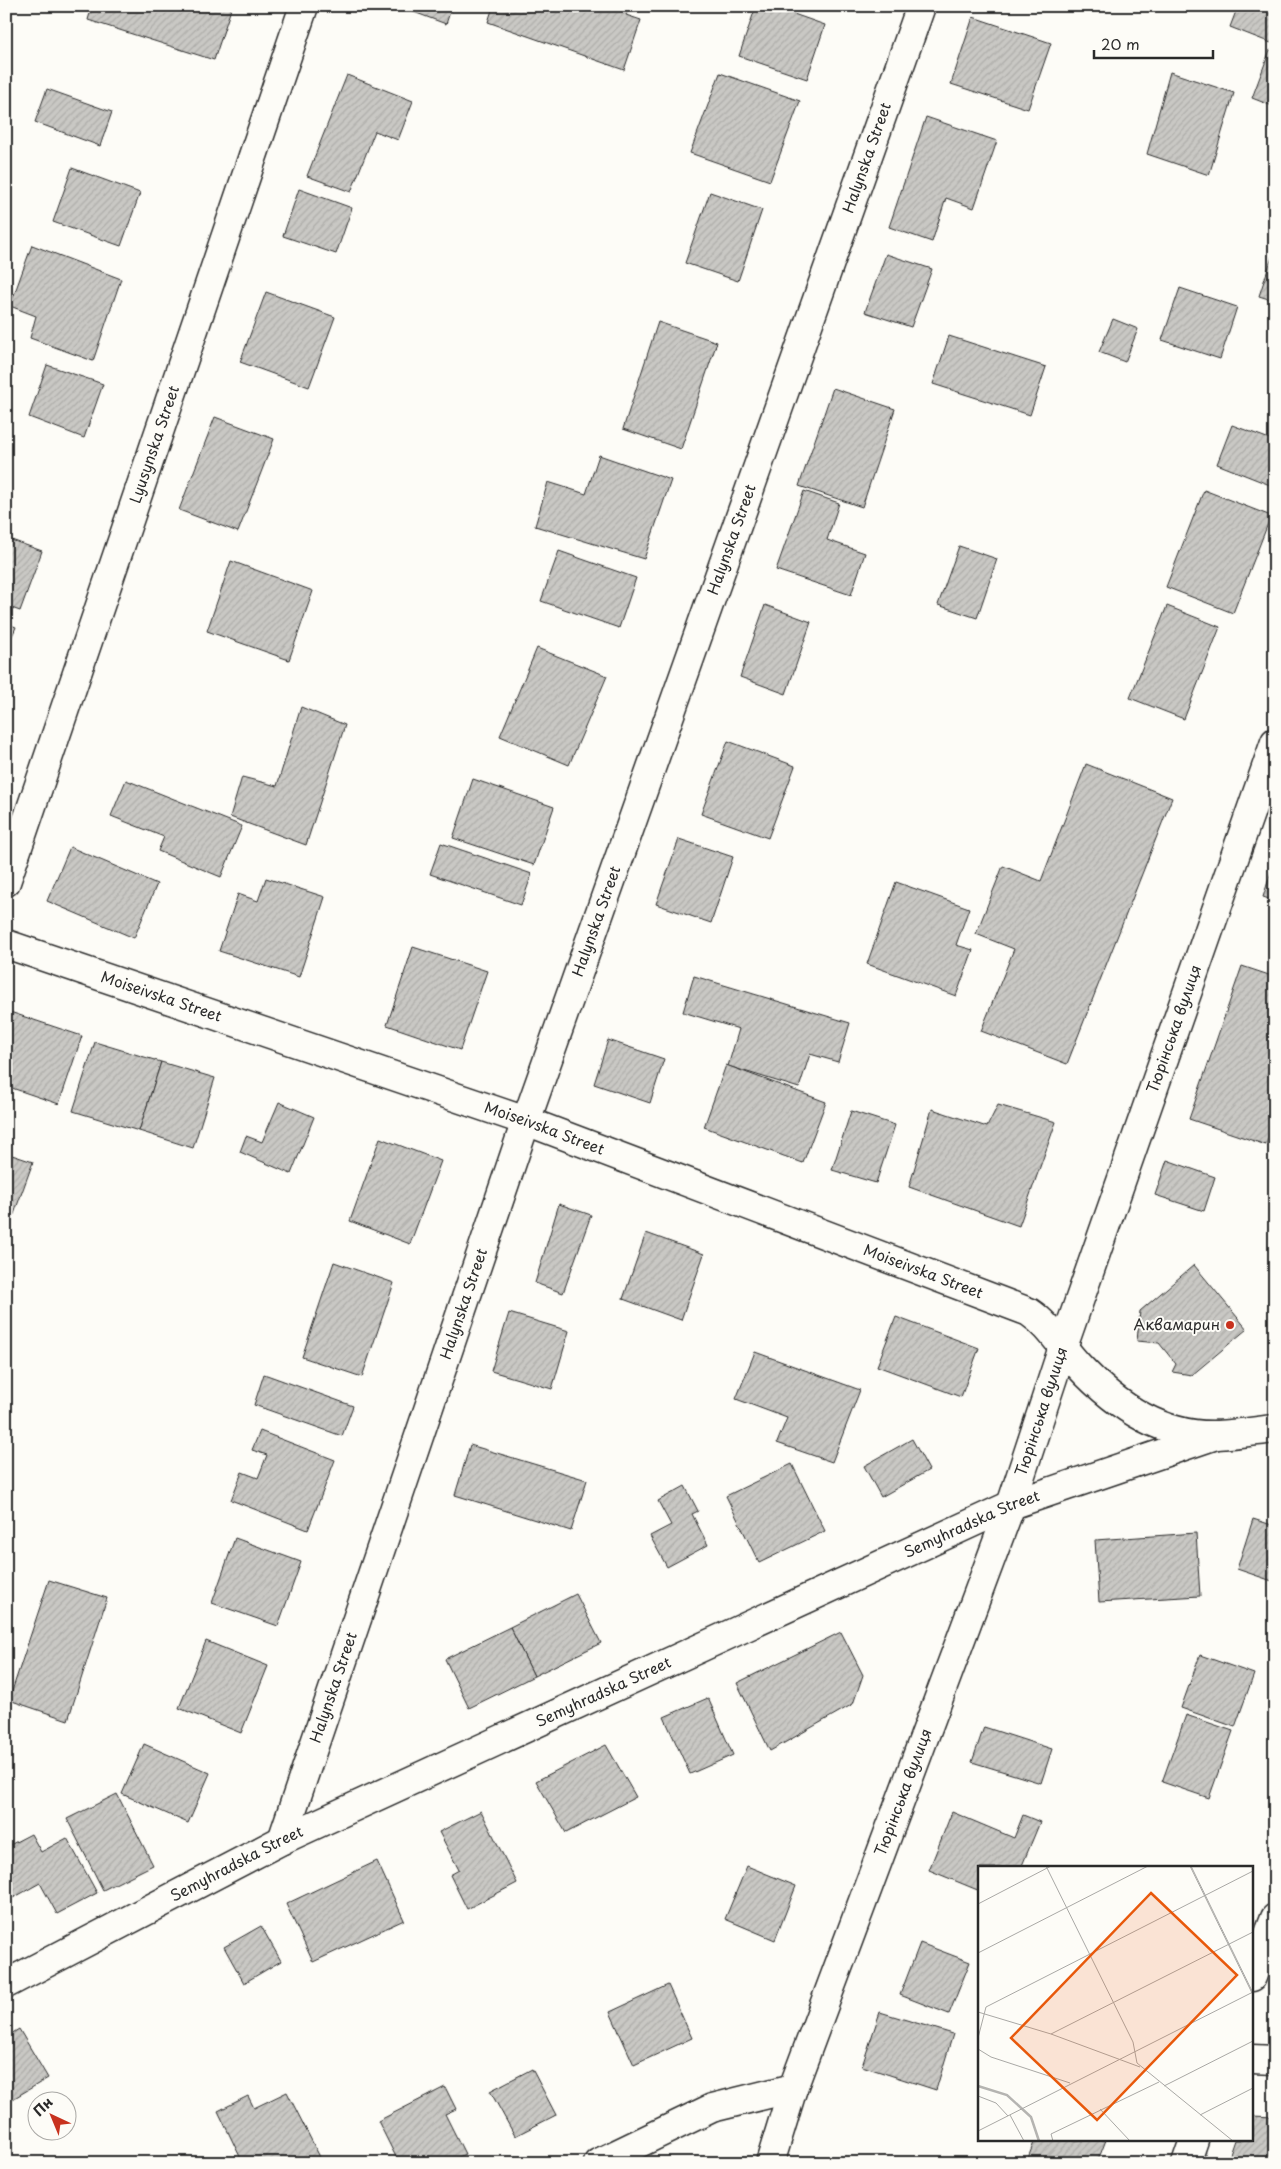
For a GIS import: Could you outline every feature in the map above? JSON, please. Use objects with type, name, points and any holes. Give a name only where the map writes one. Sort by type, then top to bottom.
[{"type":"street","name":"Lyusynska Street","points":[[6,882],[304,6]]},
{"type":"street","name":"Halynska Street","points":[[282,1840],[526,1121],[921,6]]},
{"type":"street","name":"Тюрінська вулиця","points":[[770,2163],[794,2088],[1011,1505],[1063,1347],[1275,742]]},
{"type":"street","name":"Moiseivska Street","points":[[6,944],[526,1121],[1028,1312],[1040,1319],[1063,1347]]},
{"type":"street","name":"Semyhradska Street","points":[[1063,1347],[1092,1379],[1121,1404],[1144,1419],[1164,1428],[1216,1435]]},
{"type":"street","name":"Semyhradska Street","points":[[6,1984],[282,1840],[1011,1505],[1216,1435],[1275,1429]]},
{"type":"street","points":[[1254,1971],[1275,1918]]},
{"type":"street","points":[[1254,2059],[1275,2060]]},
{"type":"street","points":[[598,2163],[712,2108],[794,2088]]},
{"type":"street","points":[[1186,2163],[1193,2142]]},
{"type":"building","points":[[92,6],[232,6],[214,60],[88,20]]},
{"type":"building","points":[[413,6],[452,6],[446,24],[411,11]]},
{"type":"building","points":[[490,6],[565,6],[581,12],[583,6],[630,6],[626,15],[641,20],[624,70],[488,22],[493,7]]},
{"type":"building","points":[[756,6],[771,6],[825,25],[807,79],[739,56]]},
{"type":"building","points":[[1238,6],[1275,6],[1275,33],[1271,43],[1230,27]]},
{"type":"building","points":[[973,17],[1051,43],[1028,109],[951,84]]},
{"type":"building","points":[[1270,50],[1275,52],[1275,107],[1252,98]]},
{"type":"building","points":[[1170,72],[1234,93],[1209,175],[1147,154]]},
{"type":"building","points":[[720,73],[800,101],[770,181],[690,153]]},
{"type":"building","points":[[347,75],[413,101],[398,140],[375,131],[351,192],[307,176]]},
{"type":"building","points":[[47,89],[112,112],[100,146],[35,122]]},
{"type":"building","points":[[926,117],[997,141],[974,208],[946,198],[932,242],[889,227]]},
{"type":"building","points":[[72,168],[140,193],[121,246],[53,222]]},
{"type":"building","points":[[299,189],[352,208],[336,254],[283,236]]},
{"type":"building","points":[[710,192],[762,210],[738,281],[685,263]]},
{"type":"building","points":[[32,245],[121,279],[93,361],[30,338],[36,316],[10,306]]},
{"type":"building","points":[[1275,248],[1275,301],[1259,296]]},
{"type":"building","points":[[886,254],[932,269],[911,327],[865,312]]},
{"type":"building","points":[[1180,288],[1237,307],[1220,359],[1162,340]]},
{"type":"building","points":[[266,292],[335,317],[309,387],[240,362]]},
{"type":"building","points":[[1113,319],[1138,329],[1125,362],[1099,352]]},
{"type":"building","points":[[658,322],[717,342],[681,449],[623,429]]},
{"type":"building","points":[[949,336],[1046,367],[1030,415],[933,384]]},
{"type":"building","points":[[47,365],[103,384],[84,438],[29,417]]},
{"type":"building","points":[[833,388],[895,409],[862,507],[799,486]]},
{"type":"building","points":[[215,417],[274,439],[238,532],[179,510]]},
{"type":"building","points":[[1232,425],[1275,441],[1275,487],[1217,464]]},
{"type":"building","points":[[599,455],[671,480],[644,559],[535,526],[548,482],[586,494]]},
{"type":"building","points":[[1204,490],[1271,516],[1233,613],[1166,587]]},
{"type":"building","points":[[804,491],[839,503],[827,540],[865,553],[851,595],[776,570]]},
{"type":"building","points":[[6,538],[42,551],[20,611],[6,606]]},
{"type":"building","points":[[959,546],[997,559],[977,618],[938,605]]},
{"type":"building","points":[[559,551],[636,578],[619,628],[541,601]]},
{"type":"building","points":[[231,561],[313,591],[289,660],[207,631]]},
{"type":"building","points":[[765,605],[811,622],[786,694],[740,677]]},
{"type":"building","points":[[1167,606],[1220,627],[1184,719],[1130,698]]},
{"type":"building","points":[[6,623],[16,627],[6,650]]},
{"type":"building","points":[[537,648],[607,676],[569,765],[500,736]]},
{"type":"building","points":[[301,707],[345,725],[306,845],[230,817],[242,777],[277,786]]},
{"type":"building","points":[[728,741],[795,766],[768,838],[701,814]]},
{"type":"building","points":[[1086,764],[1172,798],[1067,1064],[981,1031],[1014,949],[976,934],[1003,866],[1041,881]]},
{"type":"building","points":[[473,779],[554,807],[534,865],[453,838]]},
{"type":"building","points":[[126,780],[242,826],[221,877],[158,851],[164,837],[111,816]]},
{"type":"building","points":[[679,839],[733,857],[711,923],[656,904]]},
{"type":"building","points":[[441,843],[532,874],[521,905],[430,874]]},
{"type":"building","points":[[70,847],[157,884],[134,938],[47,901]]},
{"type":"building","points":[[1275,860],[1275,901],[1263,897]]},
{"type":"building","points":[[266,878],[325,897],[299,977],[219,951],[238,894],[258,901]]},
{"type":"building","points":[[896,882],[969,908],[956,945],[973,950],[956,996],[867,964]]},
{"type":"building","points":[[413,947],[487,971],[460,1050],[387,1025]]},
{"type":"building","points":[[1242,966],[1275,977],[1275,1080],[1271,1090],[1275,1091],[1275,1119],[1266,1145],[1189,1119]]},
{"type":"building","points":[[694,976],[850,1023],[838,1062],[810,1054],[799,1088],[728,1066],[739,1029],[683,1012]]},
{"type":"building","points":[[10,1012],[82,1036],[59,1104],[6,1086],[6,1022]]},
{"type":"building","points":[[608,1040],[664,1059],[650,1103],[594,1084]]},
{"type":"building","points":[[95,1042],[161,1062],[139,1131],[73,1111]]},
{"type":"building","points":[[161,1062],[215,1078],[193,1148],[139,1131]]},
{"type":"building","points":[[726,1065],[826,1102],[803,1163],[704,1127]]},
{"type":"building","points":[[279,1102],[314,1117],[291,1174],[240,1152],[246,1136],[262,1142]]},
{"type":"building","points":[[998,1105],[1056,1122],[1019,1226],[909,1187],[932,1109],[987,1127]]},
{"type":"building","points":[[851,1111],[895,1125],[876,1183],[832,1170]]},
{"type":"building","points":[[380,1138],[441,1161],[410,1244],[350,1221]]},
{"type":"building","points":[[6,1153],[33,1162],[6,1236]]},
{"type":"building","points":[[1167,1160],[1215,1177],[1204,1211],[1155,1195]]},
{"type":"building","points":[[559,1204],[591,1215],[563,1293],[535,1283]]},
{"type":"building","points":[[646,1233],[704,1254],[681,1320],[623,1299]]},
{"type":"building","points":[[334,1262],[394,1283],[362,1377],[302,1357]]},
{"type":"building","points":[[1194,1265],[1247,1329],[1192,1375],[1172,1372],[1176,1364],[1159,1343],[1137,1341],[1140,1311]]},
{"type":"building","points":[[509,1313],[569,1331],[552,1389],[491,1371]]},
{"type":"building","points":[[896,1317],[979,1348],[961,1397],[877,1366]]},
{"type":"building","points":[[755,1352],[860,1390],[832,1462],[777,1443],[787,1418],[736,1399]]},
{"type":"building","points":[[264,1374],[353,1406],[342,1436],[254,1405]]},
{"type":"building","points":[[260,1431],[335,1460],[308,1530],[231,1500],[242,1472],[258,1478],[267,1455],[252,1450]]},
{"type":"building","points":[[912,1439],[929,1470],[881,1497],[864,1466]]},
{"type":"building","points":[[470,1445],[587,1480],[571,1531],[455,1495]]},
{"type":"building","points":[[792,1464],[825,1531],[759,1563],[726,1496]]},
{"type":"building","points":[[685,1486],[698,1511],[692,1514],[708,1545],[667,1567],[650,1536],[671,1525],[658,1501]]},
{"type":"building","points":[[1253,1519],[1275,1526],[1275,1582],[1237,1569]]},
{"type":"building","points":[[1196,1533],[1200,1596],[1099,1602],[1095,1540]]},
{"type":"building","points":[[235,1538],[301,1562],[278,1626],[212,1603]]},
{"type":"building","points":[[49,1580],[107,1598],[68,1720],[9,1700]]},
{"type":"building","points":[[576,1594],[601,1643],[534,1676],[510,1627]]},
{"type":"building","points":[[510,1627],[534,1676],[469,1708],[445,1659]]},
{"type":"building","points":[[841,1632],[863,1675],[853,1704],[770,1751],[737,1683]]},
{"type":"building","points":[[206,1641],[268,1666],[241,1733],[179,1708]]},
{"type":"building","points":[[1200,1655],[1254,1674],[1235,1727],[1181,1708]]},
{"type":"building","points":[[708,1698],[733,1755],[690,1774],[664,1717]]},
{"type":"building","points":[[1186,1715],[1233,1731],[1209,1798],[1162,1782]]},
{"type":"building","points":[[984,1727],[1052,1749],[1041,1783],[972,1762]]},
{"type":"building","points":[[144,1744],[210,1773],[188,1823],[122,1794]]},
{"type":"building","points":[[606,1745],[636,1797],[566,1833],[536,1781]]},
{"type":"building","points":[[117,1794],[153,1865],[103,1890],[67,1819]]},
{"type":"building","points":[[481,1811],[517,1883],[467,1909],[450,1875],[459,1870],[439,1832]]},
{"type":"building","points":[[952,1812],[1014,1838],[1023,1815],[1040,1822],[1022,1866],[978,1866],[978,1890],[929,1870]]},
{"type":"building","points":[[31,1834],[41,1852],[67,1838],[97,1893],[57,1914],[40,1883],[13,1898],[6,1886],[6,1847]]},
{"type":"building","points":[[377,1861],[404,1920],[313,1962],[286,1904]]},
{"type":"building","points":[[747,1866],[796,1886],[775,1940],[725,1919]]},
{"type":"building","points":[[261,1926],[281,1961],[244,1983],[224,1947]]},
{"type":"building","points":[[920,1943],[970,1962],[949,2014],[900,1995]]},
{"type":"building","points":[[668,1985],[692,2038],[634,2065],[610,2012]]},
{"type":"building","points":[[880,2012],[953,2034],[936,2090],[862,2066]]},
{"type":"building","points":[[19,2029],[48,2078],[6,2103],[6,2037]]},
{"type":"building","points":[[532,2069],[556,2115],[515,2136],[490,2091]]},
{"type":"building","points":[[445,2087],[456,2109],[445,2114],[465,2154],[447,2163],[399,2163],[378,2121]]},
{"type":"building","points":[[287,2092],[323,2163],[243,2163],[218,2111],[248,2096],[254,2108]]},
{"type":"building","points":[[1254,2116],[1275,2117],[1275,2163],[1227,2163],[1234,2142],[1254,2142]]},
{"type":"building","points":[[1034,2142],[1105,2142],[1097,2163],[1026,2163]]},
{"type":"place","name":"Аквамарин","points":[[1230,1325]]}]
